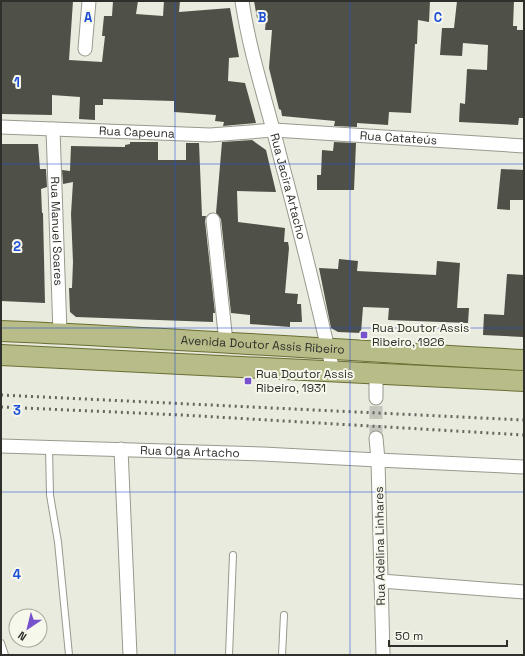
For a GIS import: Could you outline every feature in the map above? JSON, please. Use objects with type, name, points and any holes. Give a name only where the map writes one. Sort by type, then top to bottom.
[{"type":"main road","name":"Avenida Doutor Assis Ribeiro","points":[[1,331],[226,342],[328,350],[524,360]]},
{"type":"main road","name":"Avenida Doutor Assis Ribeiro","points":[[1,355],[524,381]]},
{"type":"street","points":[[85,49],[89,1]]},
{"type":"street","name":"Rua Jacira Artacho","points":[[242,1],[247,28],[304,246],[333,371]]},
{"type":"street","name":"Rua Capeuna","points":[[1,127],[210,135],[274,130]]},
{"type":"street","name":"Rua Manuel Soares","points":[[53,129],[60,333]]},
{"type":"street","name":"Rua Catateús","points":[[274,130],[524,146]]},
{"type":"street","points":[[213,220],[226,342]]},
{"type":"street","points":[[376,373],[376,398]]},
{"type":"street","points":[[376,438],[378,460]]},
{"type":"street","name":"Rua Olga Artacho","points":[[1,446],[121,449],[524,467]]},
{"type":"street","points":[[121,449],[130,655]]},
{"type":"street","name":"Rua Adelina Linhares","points":[[378,460],[383,655]]},
{"type":"street","points":[[380,581],[524,592]]},
{"type":"lane","points":[[48,447],[50,495],[58,542],[69,655]]},
{"type":"lane","points":[[228,655],[233,555]]},
{"type":"lane","points":[[282,655],[284,615]]},
{"type":"lane","points":[[1,643],[5,655]]},
{"type":"building","points":[[1,1],[73,1],[69,60],[102,62],[105,36],[102,36],[104,16],[112,16],[113,1],[138,1],[136,14],[163,16],[164,1],[180,1],[179,12],[230,8],[239,57],[229,58],[228,81],[245,83],[256,123],[223,126],[224,122],[215,121],[216,115],[174,112],[174,101],[103,99],[103,105],[95,105],[95,120],[79,119],[80,97],[52,95],[52,115],[2,114]]},
{"type":"building","points":[[254,1],[430,1],[429,22],[418,20],[411,113],[389,112],[388,125],[357,123],[357,127],[334,126],[335,121],[282,116],[269,68],[272,30],[265,30],[266,20],[257,18]]},
{"type":"building","points":[[457,1],[514,1],[513,26],[517,26],[517,30],[524,30],[524,118],[519,118],[518,125],[459,122],[460,103],[465,104],[467,69],[487,70],[488,45],[463,43],[462,56],[440,55],[442,28],[454,28]]},
{"type":"building","points":[[252,140],[266,150],[276,192],[237,191],[238,222],[285,228],[284,242],[288,242],[289,248],[285,293],[298,294],[297,304],[301,304],[302,322],[290,322],[290,327],[250,324],[250,315],[231,313],[221,219],[216,213],[222,142]]},
{"type":"building","points":[[130,142],[158,142],[158,160],[186,160],[186,143],[199,143],[202,216],[206,216],[205,221],[215,313],[213,313],[213,322],[76,317],[70,312],[69,288],[72,288],[73,262],[71,214],[73,182],[63,184],[62,170],[70,171],[71,146],[125,147],[125,145],[130,144]]},
{"type":"building","points":[[334,142],[356,143],[354,190],[317,190],[317,175],[321,175],[322,150],[333,151]]},
{"type":"building","points":[[1,144],[38,144],[40,169],[46,169],[47,187],[41,189],[45,303],[1,301]]},
{"type":"building","points":[[501,169],[524,170],[523,200],[510,200],[510,210],[497,209]]},
{"type":"building","points":[[339,259],[358,261],[357,271],[436,275],[437,261],[460,263],[457,308],[469,308],[468,323],[388,320],[389,308],[363,307],[361,333],[338,332],[331,328],[319,268],[338,269]]},
{"type":"building","points":[[507,274],[524,275],[523,337],[483,335],[484,314],[504,315]]},
{"type":"tunnel","points":[[376,398],[376,438]]},
{"type":"railway","points":[[1,395],[524,420]]},
{"type":"railway","points":[[1,407],[182,415],[524,435]]},
{"type":"place","name":"Rua Doutor Assis Ribeiro, 1926","points":[[364,335]]},
{"type":"place","name":"Rua Doutor Assis Ribeiro, 1931","points":[[248,381]]}]
